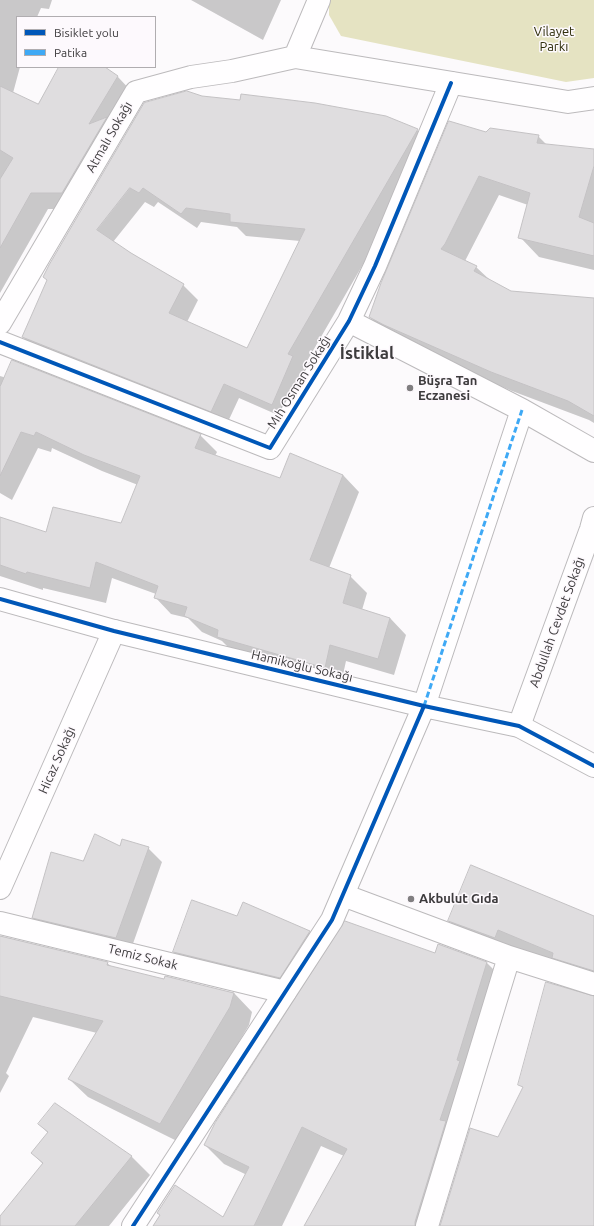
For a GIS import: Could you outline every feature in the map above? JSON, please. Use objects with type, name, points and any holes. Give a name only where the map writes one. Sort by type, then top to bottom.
[{"type":"street","points":[[319,0],[295,57],[568,102],[594,98]]},
{"type":"street","name":"Atmalı Sokağı","points":[[0,323],[136,92],[191,77],[232,71],[295,57]]},
{"type":"street","name":"Mıh Osman Sokağı","points":[[0,342],[270,448],[349,321],[375,266],[451,82]]},
{"type":"street","points":[[349,321],[522,410],[594,451]]},
{"type":"street","points":[[133,1226],[332,920],[424,706],[522,410]]},
{"type":"street","name":"Abdullah Cevdet Sokağı","points":[[519,726],[594,518]]},
{"type":"street","name":"Hamikoğlu Sokağı","points":[[0,599],[114,631],[424,706],[519,726],[594,766]]},
{"type":"street","name":"Hicaz Sokağı","points":[[0,888],[114,631]]},
{"type":"street","points":[[343,895],[509,957],[594,984]]},
{"type":"street","name":"Temiz Sokak","points":[[0,923],[285,992]]},
{"type":"street","points":[[427,1226],[509,957]]},
{"type":"green space","name":"Vilayet Parkı","points":[[329,0],[594,0],[594,78],[566,82],[341,36],[329,15]]},
{"type":"building","points":[[58,68],[106,68],[118,76],[89,124],[107,117],[62,193],[31,193],[0,248],[0,179],[13,158],[0,150],[0,86],[38,104]]},
{"type":"building","points":[[187,91],[202,96],[240,100],[241,94],[315,103],[386,116],[418,129],[288,354],[293,356],[272,405],[224,384],[211,412],[22,337],[47,280],[43,277],[49,265],[144,103]],"holes":[[[130,188],[139,193],[143,188],[181,214],[186,208],[230,214],[230,222],[305,229],[247,348],[169,313],[184,284],[131,253],[97,230]]]},
{"type":"building","points":[[449,121],[486,132],[490,128],[539,135],[537,143],[594,149],[594,166],[579,217],[594,223],[594,256],[518,238],[530,193],[479,176],[445,244],[441,249],[477,266],[474,271],[511,291],[594,298],[594,416],[568,401],[491,372],[369,317],[381,283]]},
{"type":"building","points":[[12,360],[201,434],[195,448],[280,478],[290,453],[343,475],[310,560],[351,575],[343,603],[390,618],[378,659],[330,645],[325,668],[217,637],[218,630],[184,616],[187,607],[154,598],[158,586],[96,562],[90,588],[27,572],[26,574],[0,565],[0,517],[46,532],[53,507],[121,523],[140,476],[84,455],[36,432],[34,436],[21,432],[0,476],[0,387]]},
{"type":"building","points":[[95,834],[120,846],[122,839],[149,847],[116,938],[32,918],[51,852],[83,861]]},
{"type":"building","points":[[471,865],[594,916],[594,971],[552,958],[553,953],[498,930],[495,938],[448,921]]},
{"type":"building","points":[[192,900],[237,916],[243,902],[310,931],[280,978],[173,952]]},
{"type":"building","points":[[345,921],[435,953],[438,944],[487,962],[457,1060],[460,1061],[440,1120],[446,1121],[415,1226],[304,1226],[347,1149],[302,1127],[254,1226],[153,1226],[160,1215],[157,1213],[175,1185],[223,1217],[249,1167],[204,1145],[215,1123]]},
{"type":"building","points":[[0,936],[108,962],[107,965],[164,979],[165,976],[234,993],[230,1007],[160,1124],[68,1079],[103,1021],[0,996]]},
{"type":"building","points":[[546,982],[594,996],[594,1226],[440,1226],[470,1128],[498,1137],[523,1087],[518,1085]]},
{"type":"building","points":[[55,1103],[132,1156],[75,1226],[0,1226],[0,1216],[43,1163],[31,1153],[48,1132],[38,1124]]},
{"type":"marked path","points":[[424,706],[522,410]]},
{"type":"cycle path","points":[[0,342],[270,448],[349,321],[375,266],[451,83]]},
{"type":"cycle path","points":[[0,599],[114,631],[424,706],[519,726],[594,766]]},
{"type":"cycle path","points":[[133,1226],[332,920],[424,706]]},
{"type":"place","name":"Büşra Tan Eczanesi","points":[[410,388]]},
{"type":"place","name":"Akbulut Gıda","points":[[411,899]]},
{"type":"district","name":"İstiklal","points":[[367,353]]}]
